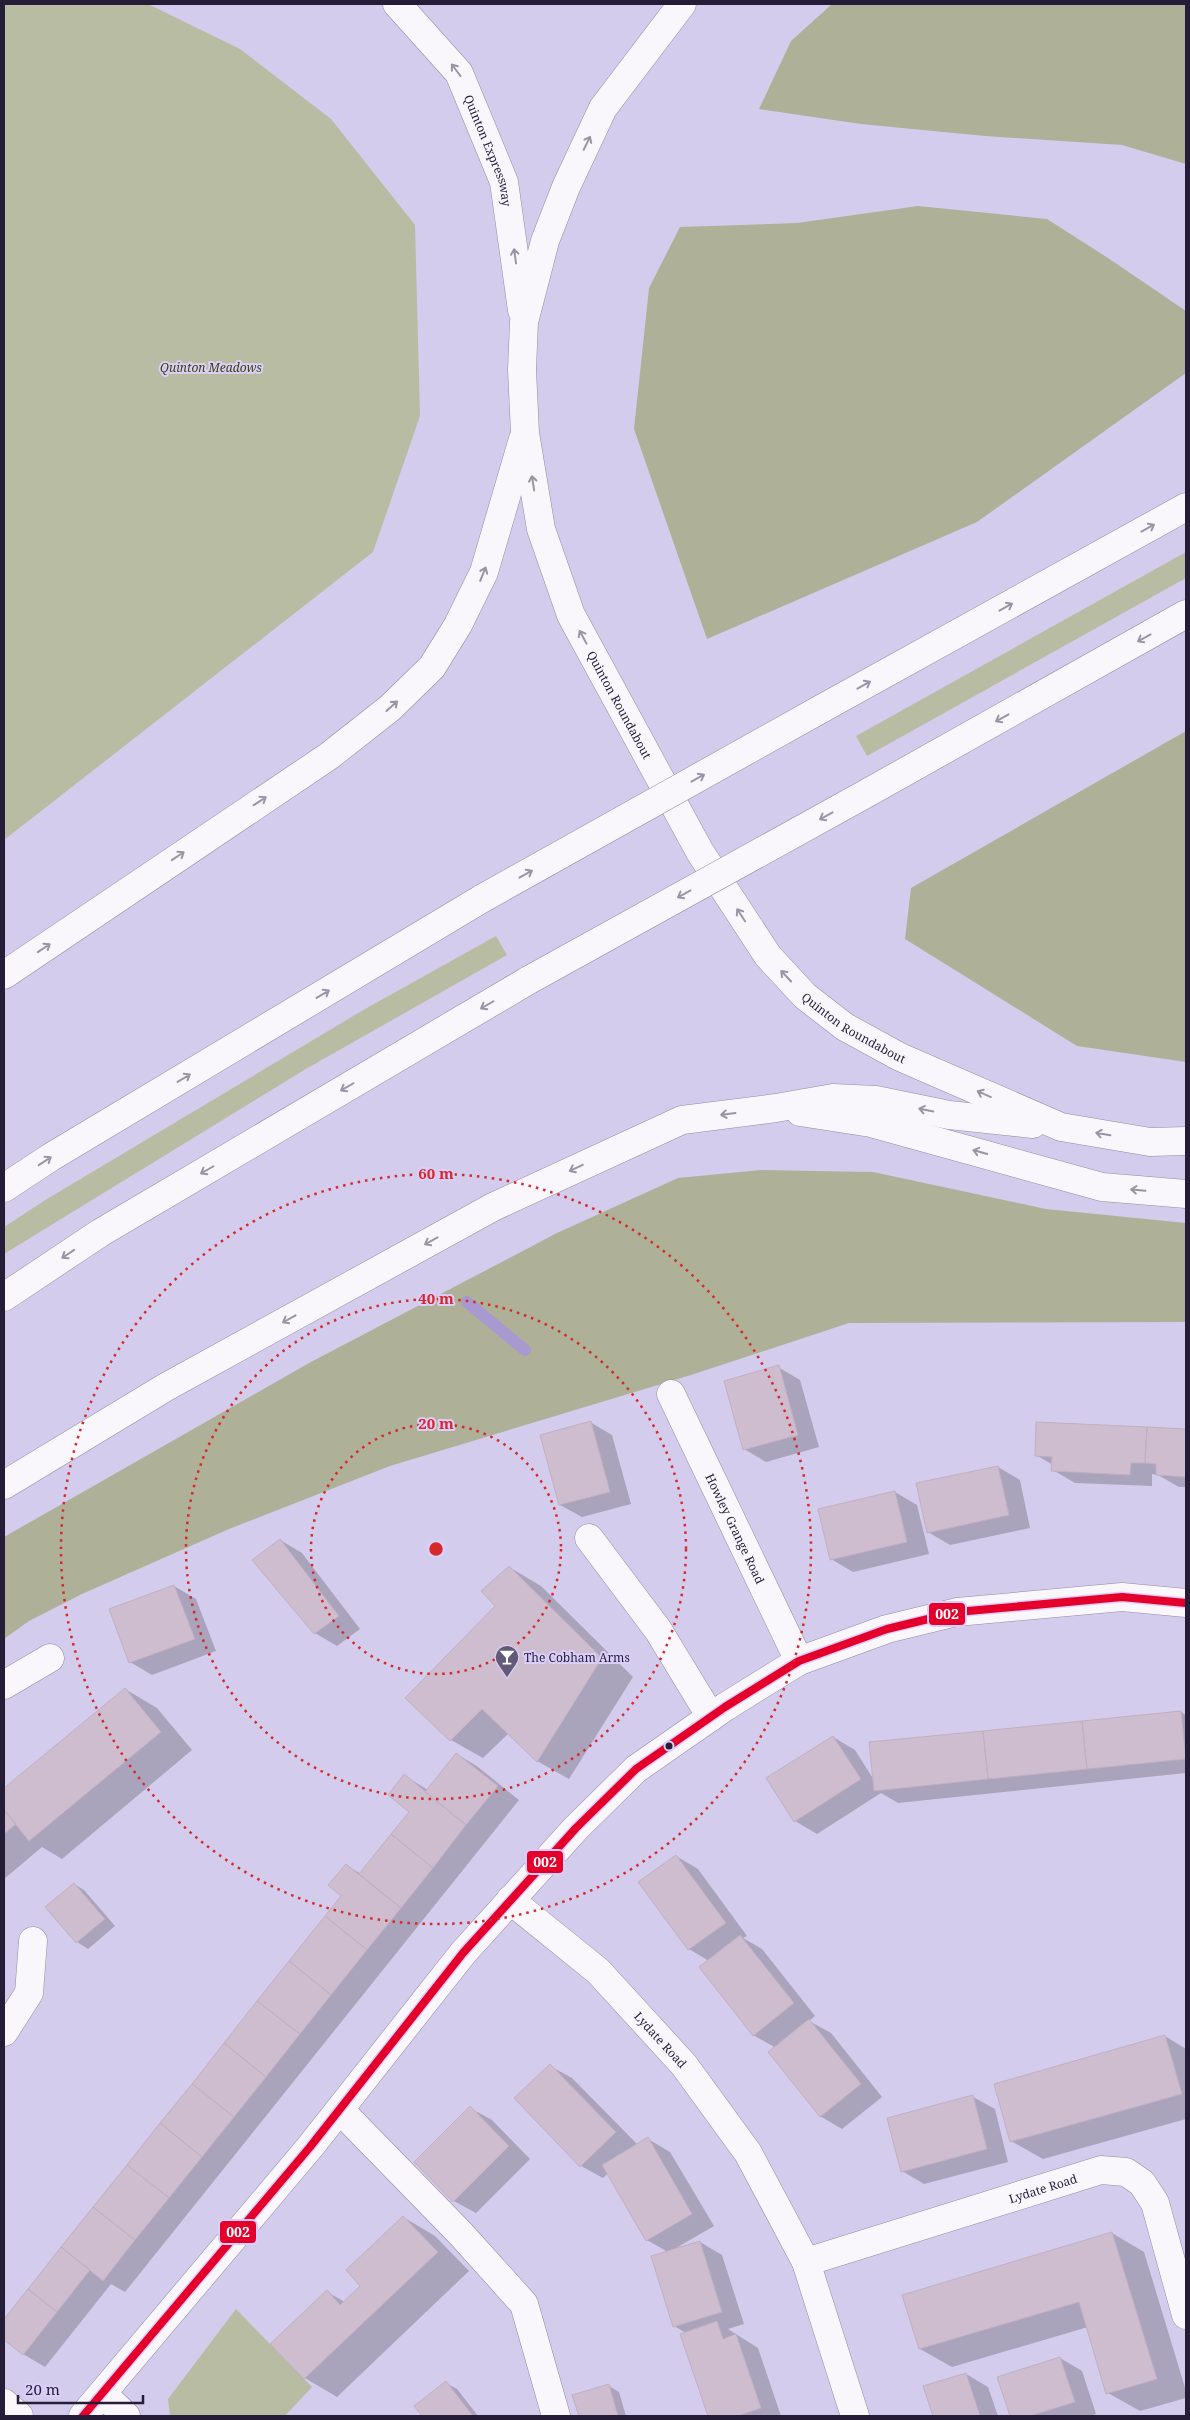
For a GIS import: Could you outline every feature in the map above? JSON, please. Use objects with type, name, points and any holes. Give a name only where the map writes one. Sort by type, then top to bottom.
[{"type":"main road","name":"Quinton Expressway","points":[[398,4],[459,73],[504,182],[524,322]]},
{"type":"main road","name":"Quinton Roundabout","points":[[682,4],[603,108],[566,187],[546,242],[524,322],[522,370],[525,433],[541,529],[571,615],[700,852],[768,956],[806,996],[845,1027],[900,1057],[1061,1127],[1150,1142],[1186,1141]]},
{"type":"main road","points":[[4,976],[329,756],[390,708],[432,667],[458,625],[484,572],[525,433]]},
{"type":"main road","points":[[4,1188],[59,1152],[483,898],[1186,507]]},
{"type":"main road","points":[[4,1298],[100,1233],[529,980],[1186,614]]},
{"type":"main road","points":[[4,1485],[166,1388],[493,1207],[682,1120],[776,1108],[833,1098],[876,1100],[949,1115],[1061,1127]]},
{"type":"main road","points":[[776,1108],[870,1123],[1102,1187],[1186,1194]]},
{"type":"main road","name":"Howley Grange Road","points":[[671,1394],[800,1662]]},
{"type":"main road","points":[[589,1538],[658,1630],[711,1717]]},
{"type":"main road","points":[[83,2416],[340,2110],[463,1953],[576,1828],[636,1769],[711,1717],[800,1662],[887,1629],[957,1612],[1122,1597],[1186,1603]]},
{"type":"main road","points":[[4,1685],[50,1658]]},
{"type":"main road","name":"Lydate Road","points":[[510,1900],[553,1932],[598,1971],[684,2065],[748,2153],[806,2262],[855,2416]]},
{"type":"main road","points":[[4,2032],[29,1993],[33,1941]]},
{"type":"main road","points":[[340,2110],[460,2233],[524,2304],[556,2416]]},
{"type":"main road","name":"Lydate Road","points":[[806,2262],[1101,2170],[1126,2172],[1142,2183],[1155,2203],[1186,2315]]},
{"type":"main road","points":[[103,2394],[126,2416]]},
{"type":"main road","points":[[4,2403],[19,2416]]},
{"type":"green space","name":"Quinton Meadows","points":[[4,4],[148,4],[240,49],[331,119],[415,225],[420,416],[373,552],[4,840]]},
{"type":"green space","points":[[832,4],[1186,4],[1186,164],[1122,145],[985,136],[861,124],[759,109],[791,41]]},
{"type":"green space","points":[[918,206],[1047,219],[1186,311],[1186,373],[977,522],[707,639],[634,429],[649,288],[680,227],[797,223]]},
{"type":"green space","points":[[1186,552],[1186,578],[867,756],[856,736]]},
{"type":"green space","points":[[1186,731],[1186,1062],[1077,1046],[905,939],[911,888]]},
{"type":"green space","points":[[496,936],[507,955],[304,1070],[4,1254],[4,1227],[47,1199],[365,1009]]},
{"type":"green space","points":[[761,1170],[873,1172],[1046,1209],[1186,1223],[1186,1322],[849,1323],[691,1375],[390,1466],[229,1529],[82,1594],[29,1621],[4,1639],[4,1537],[309,1363],[557,1233],[678,1178]]},
{"type":"green space","points":[[236,2309],[312,2387],[285,2416],[170,2416],[168,2399]]},
{"type":"building","points":[[779,1365],[798,1435],[743,1450],[724,1381]]},
{"type":"building","points":[[591,1421],[610,1492],[559,1505],[540,1435]]},
{"type":"building","points":[[1036,1422],[1147,1427],[1145,1463],[1131,1463],[1130,1475],[1051,1471],[1052,1457],[1035,1456]]},
{"type":"building","points":[[1147,1427],[1186,1429],[1186,1477],[1156,1475],[1156,1464],[1145,1463]]},
{"type":"building","points":[[998,1466],[1009,1515],[927,1533],[916,1483]]},
{"type":"building","points":[[895,1491],[907,1542],[830,1560],[818,1509]]},
{"type":"building","points":[[280,1539],[339,1616],[314,1634],[252,1560]]},
{"type":"building","name":"The Cobham Arms","points":[[509,1566],[602,1658],[537,1762],[482,1709],[450,1741],[405,1698],[495,1606],[481,1591]]},
{"type":"building","points":[[174,1585],[195,1639],[129,1663],[109,1609]]},
{"type":"building","points":[[125,1688],[161,1732],[29,1841],[4,1810],[4,1788]]},
{"type":"building","points":[[1181,1711],[1186,1759],[1087,1769],[1082,1721]]},
{"type":"building","points":[[1082,1721],[1087,1769],[988,1779],[983,1731]]},
{"type":"building","points":[[983,1731],[988,1779],[874,1791],[869,1742]]},
{"type":"building","points":[[833,1736],[861,1779],[794,1822],[766,1778]]},
{"type":"building","points":[[456,1753],[498,1786],[466,1825],[425,1792]]},
{"type":"building","points":[[404,1774],[466,1825],[433,1868],[391,1834],[409,1812],[388,1795]]},
{"type":"building","points":[[4,1810],[16,1824],[4,1834]]},
{"type":"building","points":[[391,1834],[433,1868],[401,1908],[359,1874]]},
{"type":"building","points":[[676,1855],[726,1923],[688,1950],[638,1882]]},
{"type":"building","points":[[346,1864],[401,1908],[367,1950],[325,1916],[341,1896],[328,1885]]},
{"type":"building","points":[[74,1883],[105,1919],[76,1943],[45,1907]]},
{"type":"building","points":[[325,1916],[367,1950],[331,1995],[289,1961]]},
{"type":"building","points":[[740,1935],[794,2003],[753,2036],[699,1967]]},
{"type":"building","points":[[289,1961],[331,1995],[300,2034],[257,2001]]},
{"type":"building","points":[[257,2001],[300,2034],[266,2077],[224,2043]]},
{"type":"building","points":[[809,2019],[861,2084],[820,2117],[768,2052]]},
{"type":"building","points":[[1165,2035],[1182,2094],[1010,2142],[994,2084]]},
{"type":"building","points":[[224,2043],[266,2077],[234,2117],[192,2084]]},
{"type":"building","points":[[550,2064],[616,2132],[580,2167],[514,2098]]},
{"type":"building","points":[[192,2084],[234,2117],[202,2157],[160,2123]]},
{"type":"building","points":[[973,2095],[987,2149],[901,2172],[887,2118]]},
{"type":"building","points":[[470,2106],[509,2146],[453,2202],[414,2162]]},
{"type":"building","points":[[160,2123],[202,2157],[169,2198],[127,2165]]},
{"type":"building","points":[[648,2137],[692,2214],[646,2241],[602,2165]]},
{"type":"building","points":[[127,2165],[169,2198],[135,2240],[93,2207]]},
{"type":"building","points":[[93,2207],[135,2240],[103,2281],[61,2247]]},
{"type":"building","points":[[403,2216],[438,2252],[304,2379],[270,2344],[327,2290],[340,2305],[360,2286],[346,2270]]},
{"type":"building","points":[[1112,2232],[1157,2379],[1106,2394],[1079,2302],[919,2349],[902,2295]]},
{"type":"building","points":[[700,2241],[722,2312],[673,2327],[651,2256]]},
{"type":"building","points":[[61,2247],[90,2270],[57,2312],[28,2289]]},
{"type":"building","points":[[28,2289],[57,2312],[23,2355],[4,2340],[4,2319]]},
{"type":"building","points":[[717,2321],[723,2339],[736,2334],[761,2408],[738,2416],[708,2416],[680,2334]]},
{"type":"building","points":[[1060,2357],[1075,2402],[1030,2416],[1010,2416],[997,2377]]},
{"type":"building","points":[[966,2373],[980,2416],[933,2416],[923,2386]]},
{"type":"building","points":[[446,2381],[473,2416],[422,2416],[414,2406]]},
{"type":"building","points":[[609,2384],[618,2416],[579,2416],[572,2395]]},
{"type":"waterway","points":[[467,1302],[525,1350]]},
{"type":"transit line","name":"002","points":[[83,2416],[310,2147],[463,1953],[576,1828],[636,1769],[725,1707],[799,1661],[887,1629],[957,1612],[1122,1597],[1186,1603]]},
{"type":"place","name":"The Cobham Arms","points":[[507,1678]]}]
